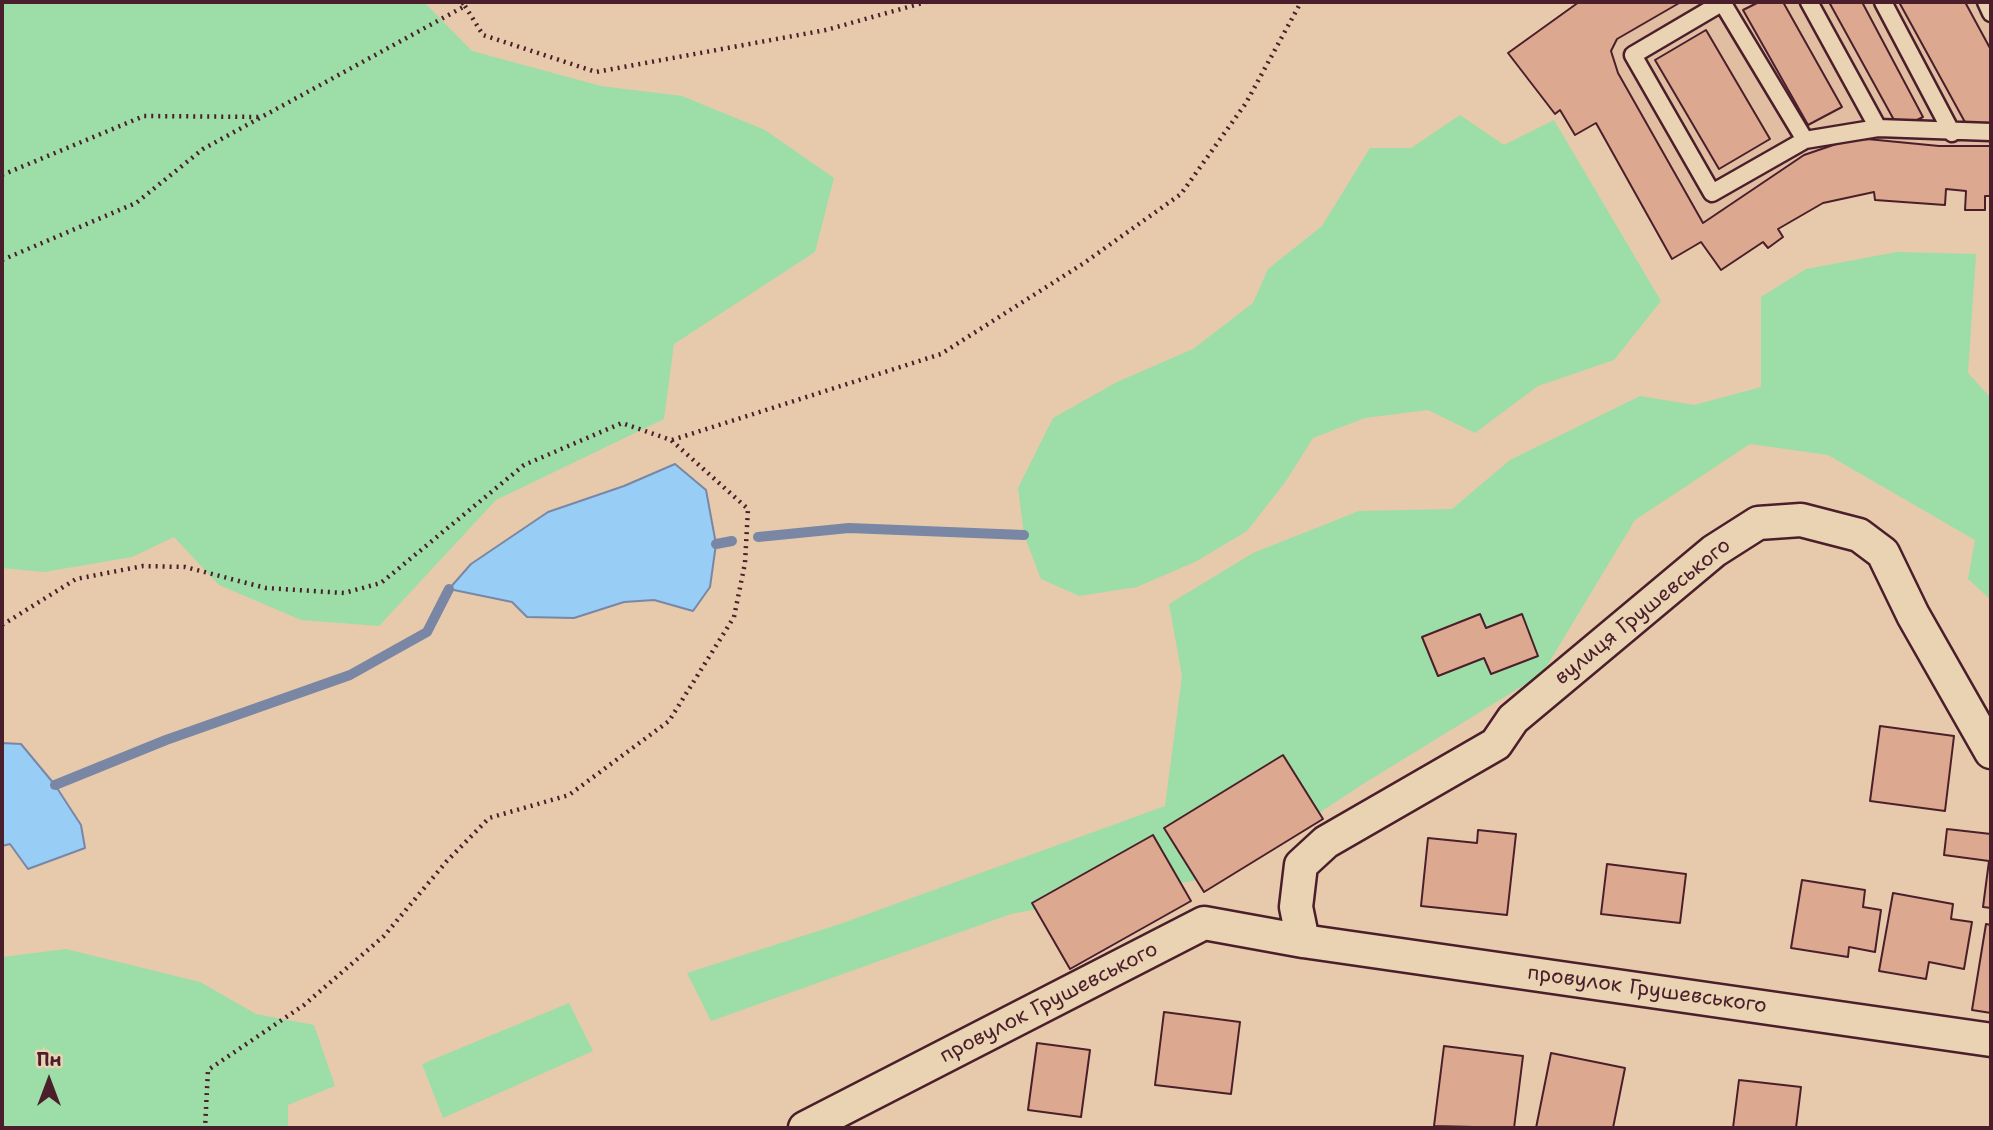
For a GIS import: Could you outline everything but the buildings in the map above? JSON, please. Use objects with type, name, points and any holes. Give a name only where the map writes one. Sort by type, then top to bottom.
[{"type":"street","name":"вулиця Грушевського","points":[[1303,941],[1296,907],[1301,865],[1326,842],[1496,744],[1513,719],[1714,551],[1758,523],[1801,520],[1859,535],[1882,553],[1913,615],[1991,751]]},
{"type":"street","name":"провулок Грушевського","points":[[805,1128],[1204,923],[1303,941],[1991,1040]]},
{"type":"lane","points":[[1805,140],[1722,2],[1633,55],[1712,193],[1805,140],[1878,128],[1952,133],[1991,132]]},
{"type":"lane","points":[[1809,2],[1878,128]]},
{"type":"lane","points":[[1882,2],[1952,133]]},
{"type":"lane","points":[[1986,2],[1991,13]]},
{"type":"path","points":[[2,260],[136,203],[204,149],[463,4],[483,36],[596,72],[826,30],[926,2]]},
{"type":"path","points":[[671,440],[941,354],[1095,255],[1181,194],[1246,103],[1301,2]]},
{"type":"path","points":[[2,176],[144,116],[263,117]]},
{"type":"path","points":[[2,625],[76,579],[143,566],[185,567],[266,588],[344,593],[380,583],[524,466],[622,423],[671,440],[748,509],[746,563],[734,617],[669,721],[569,795],[488,818],[446,862],[384,936],[304,1005],[208,1070],[205,1128]]},
{"type":"shaded area","points":[[1579,2],[1991,2],[1991,196],[1985,196],[1985,210],[1965,210],[1966,191],[1947,190],[1945,205],[1875,200],[1874,192],[1823,203],[1778,229],[1783,237],[1768,248],[1763,242],[1721,270],[1701,242],[1672,259],[1596,124],[1575,135],[1560,110],[1555,114],[1508,53]]},
{"type":"green space","points":[[2,2],[424,2],[472,51],[601,86],[682,96],[765,130],[834,178],[815,252],[674,344],[664,419],[496,500],[379,626],[301,620],[219,585],[174,537],[132,557],[44,572],[2,568]]},
{"type":"green space","points":[[1460,115],[1504,145],[1554,120],[1661,301],[1614,360],[1538,386],[1475,433],[1428,410],[1365,418],[1313,438],[1286,481],[1247,531],[1197,561],[1137,587],[1079,596],[1041,579],[1024,535],[1018,488],[1053,418],[1117,382],[1193,349],[1253,303],[1268,269],[1322,226],[1370,148],[1411,148]]},
{"type":"green space","points":[[1897,252],[1976,254],[1968,373],[1991,398],[1991,600],[1968,579],[1975,540],[1828,455],[1750,444],[1635,520],[1542,674],[1363,784],[1225,875],[1011,914],[711,1021],[687,973],[843,923],[1165,806],[1182,676],[1169,604],[1253,553],[1359,511],[1452,509],[1510,460],[1640,396],[1694,405],[1761,387],[1761,297],[1806,269]]},
{"type":"green space","points":[[66,949],[200,982],[256,1014],[314,1025],[335,1086],[288,1105],[288,1128],[2,1128],[2,957]]},
{"type":"green space","points":[[569,1003],[593,1051],[443,1118],[422,1064]]},
{"type":"water","points":[[675,464],[706,490],[716,544],[710,587],[693,611],[654,600],[624,602],[574,618],[527,617],[512,602],[449,589],[471,564],[548,512],[624,486]]},
{"type":"water","points":[[2,743],[21,744],[55,785],[81,825],[85,848],[28,869],[10,844],[2,846]]},
{"type":"waterway","points":[[758,537],[849,528],[1024,535]]},
{"type":"waterway","points":[[716,544],[732,541]]},
{"type":"waterway","points":[[55,785],[166,740],[350,675],[427,632],[449,589]]}]
